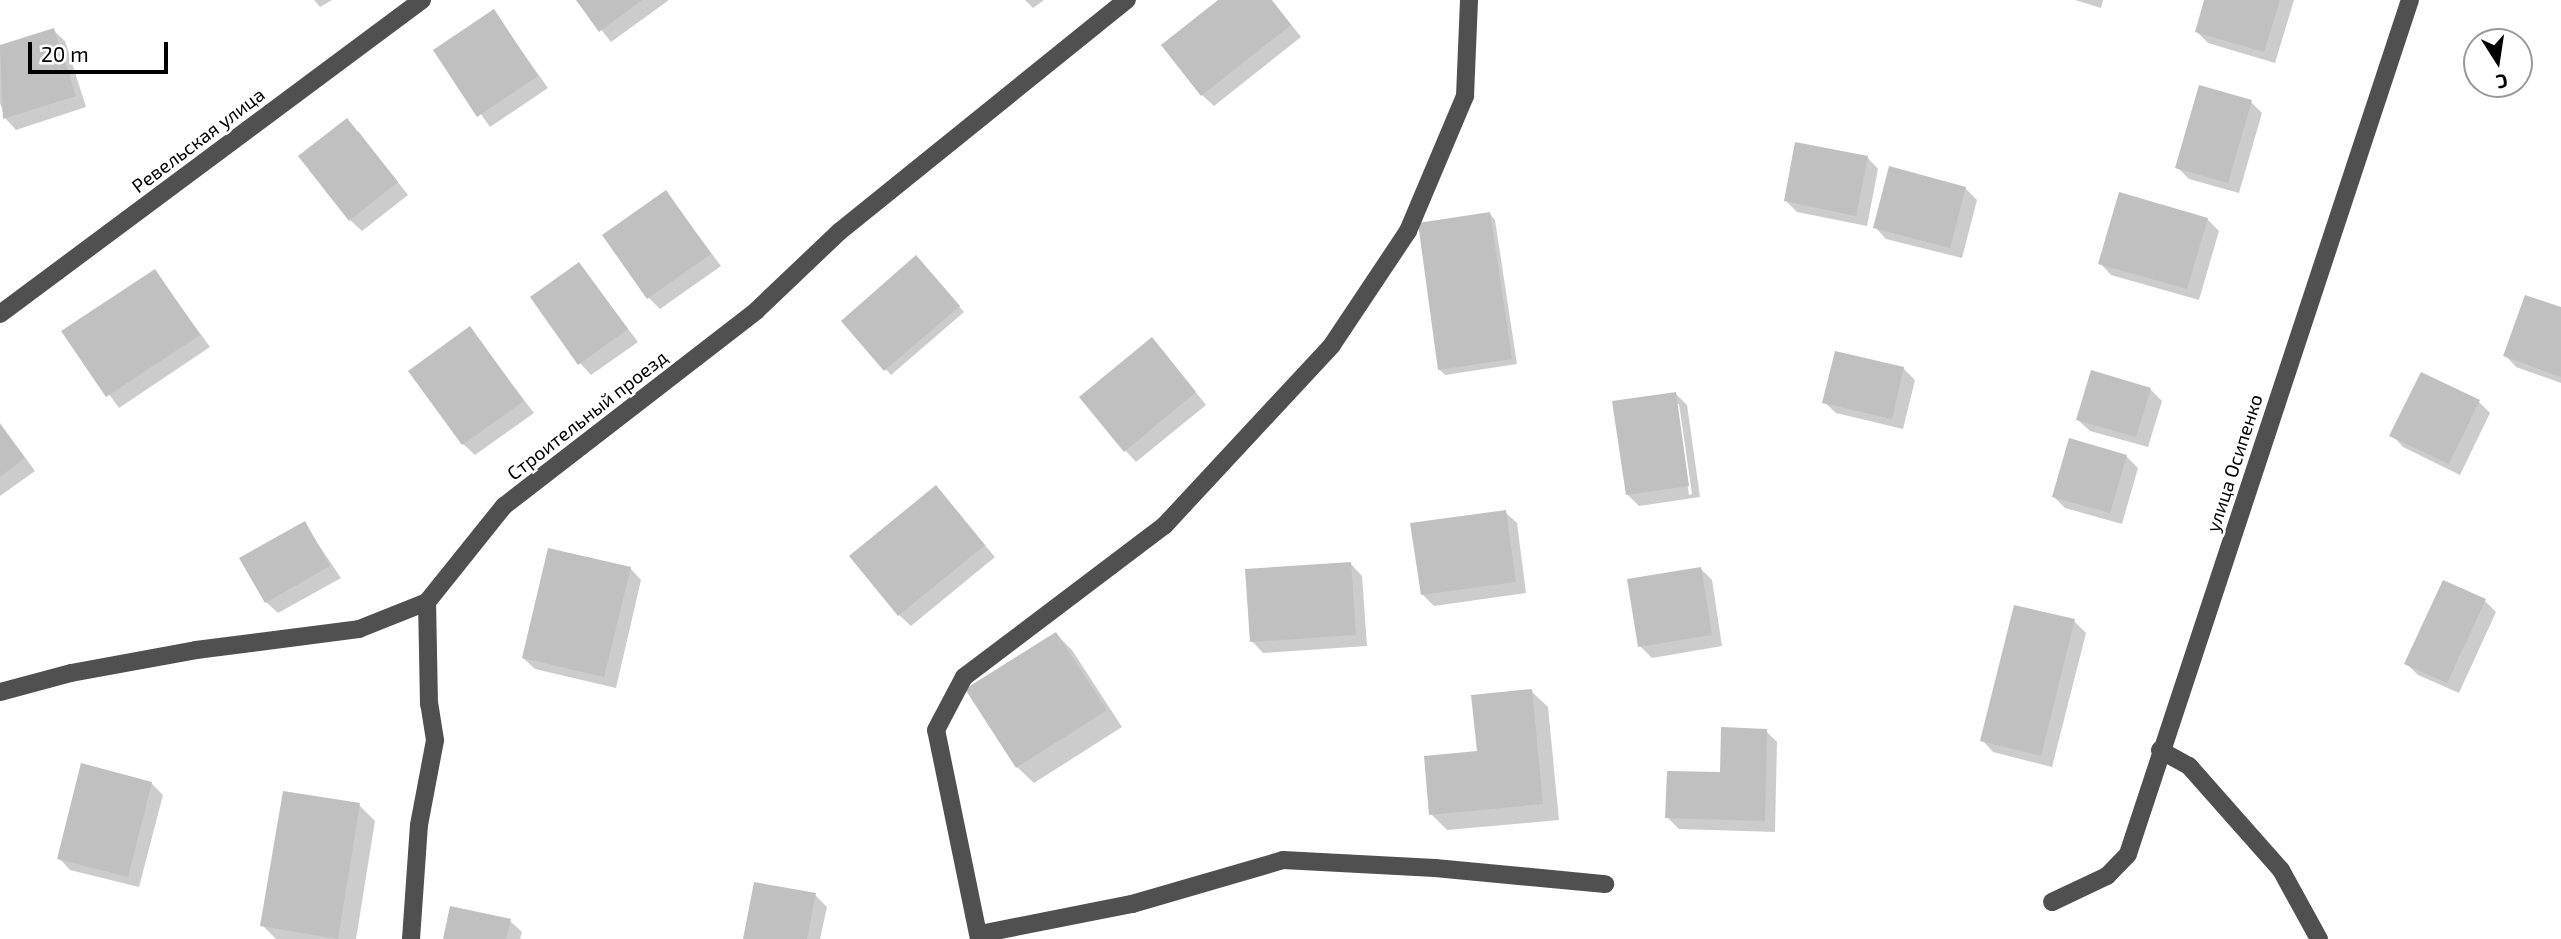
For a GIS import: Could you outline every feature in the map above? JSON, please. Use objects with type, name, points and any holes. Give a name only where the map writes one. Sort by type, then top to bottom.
[{"type":"street","name":"Ревельская улица","points":[[0,314],[422,0]]},
{"type":"street","name":"Строительный проезд","points":[[0,692],[71,673],[196,650],[359,629],[427,602],[505,506],[756,311],[839,232],[1127,0]]},
{"type":"street","points":[[1469,0],[1465,96],[1408,231],[1332,345],[1164,526],[964,677],[936,730],[979,937],[1132,904],[1283,860],[1435,868],[1605,884]]},
{"type":"street","name":"улица Осипенко","points":[[2052,902],[2120,866],[2128,854],[2160,750],[2410,0]]},
{"type":"street","points":[[411,939],[418,825],[435,740],[429,704],[427,602]]},
{"type":"street","points":[[2160,750],[2189,766],[2281,870],[2319,939]]},
{"type":"building","points":[[576,0],[642,0],[599,32]]},
{"type":"building","points":[[1218,0],[1271,0],[1291,25],[1201,96],[1161,45]]},
{"type":"building","points":[[2204,0],[2280,0],[2264,52],[2195,32]]},
{"type":"building","points":[[494,9],[538,76],[477,117],[433,50]]},
{"type":"building","points":[[54,28],[76,96],[3,119],[0,45]]},
{"type":"building","points":[[2199,85],[2252,100],[2228,183],[2175,168]]},
{"type":"building","points":[[347,118],[398,182],[349,221],[298,156]]},
{"type":"building","points":[[1795,142],[1868,156],[1856,216],[1784,201]]},
{"type":"building","points":[[1889,166],[1966,187],[1950,248],[1873,228]]},
{"type":"building","points":[[666,190],[711,254],[647,299],[602,235]]},
{"type":"building","points":[[2119,192],[2208,218],[2187,289],[2098,264]]},
{"type":"building","points":[[1490,212],[1512,359],[1438,370],[1418,223]]},
{"type":"building","points":[[916,255],[960,306],[884,371],[841,321]]},
{"type":"building","points":[[579,262],[628,329],[578,365],[530,297]]},
{"type":"building","points":[[155,269],[200,335],[106,397],[61,331]]},
{"type":"building","points":[[2525,295],[2561,307],[2561,377],[2503,356]]},
{"type":"building","points":[[470,326],[524,401],[462,445],[408,371]]},
{"type":"building","points":[[1152,337],[1196,392],[1124,452],[1079,397]]},
{"type":"building","points":[[1835,351],[1904,367],[1892,419],[1822,403]]},
{"type":"building","points":[[2091,370],[2151,388],[2136,437],[2076,420]]},
{"type":"building","points":[[2421,372],[2480,400],[2449,464],[2389,436]]},
{"type":"building","points":[[1676,392],[1689,486],[1626,495],[1612,401]]},
{"type":"building","points":[[0,425],[25,458],[0,477]]},
{"type":"building","points":[[2069,438],[2127,455],[2110,513],[2052,497]]},
{"type":"building","points":[[936,485],[985,545],[898,616],[849,556]]},
{"type":"building","points":[[1506,510],[1516,582],[1421,595],[1410,523]]},
{"type":"building","points":[[305,521],[330,566],[265,603],[239,558]]},
{"type":"building","points":[[548,548],[631,567],[604,677],[522,658]]},
{"type":"building","points":[[1351,562],[1356,635],[1250,642],[1245,569]]},
{"type":"building","points":[[1701,567],[1712,635],[1638,647],[1627,579]]},
{"type":"building","points":[[2443,580],[2486,599],[2447,683],[2404,664]]},
{"type":"building","points":[[2014,605],[2075,619],[2041,756],[1980,741]]},
{"type":"building","points":[[1056,632],[1107,710],[1016,768],[965,689]]},
{"type":"building","points":[[1532,689],[1543,804],[1429,815],[1424,756],[1477,751],[1471,695]]},
{"type":"building","points":[[1721,727],[1767,729],[1765,821],[1665,818],[1667,771],[1720,772]]},
{"type":"building","points":[[81,763],[152,782],[128,877],[57,859]]},
{"type":"building","points":[[283,791],[360,803],[338,939],[260,926]]},
{"type":"building","points":[[754,882],[816,893],[807,939],[743,939]]},
{"type":"building","points":[[450,906],[511,919],[506,939],[443,939]]}]
